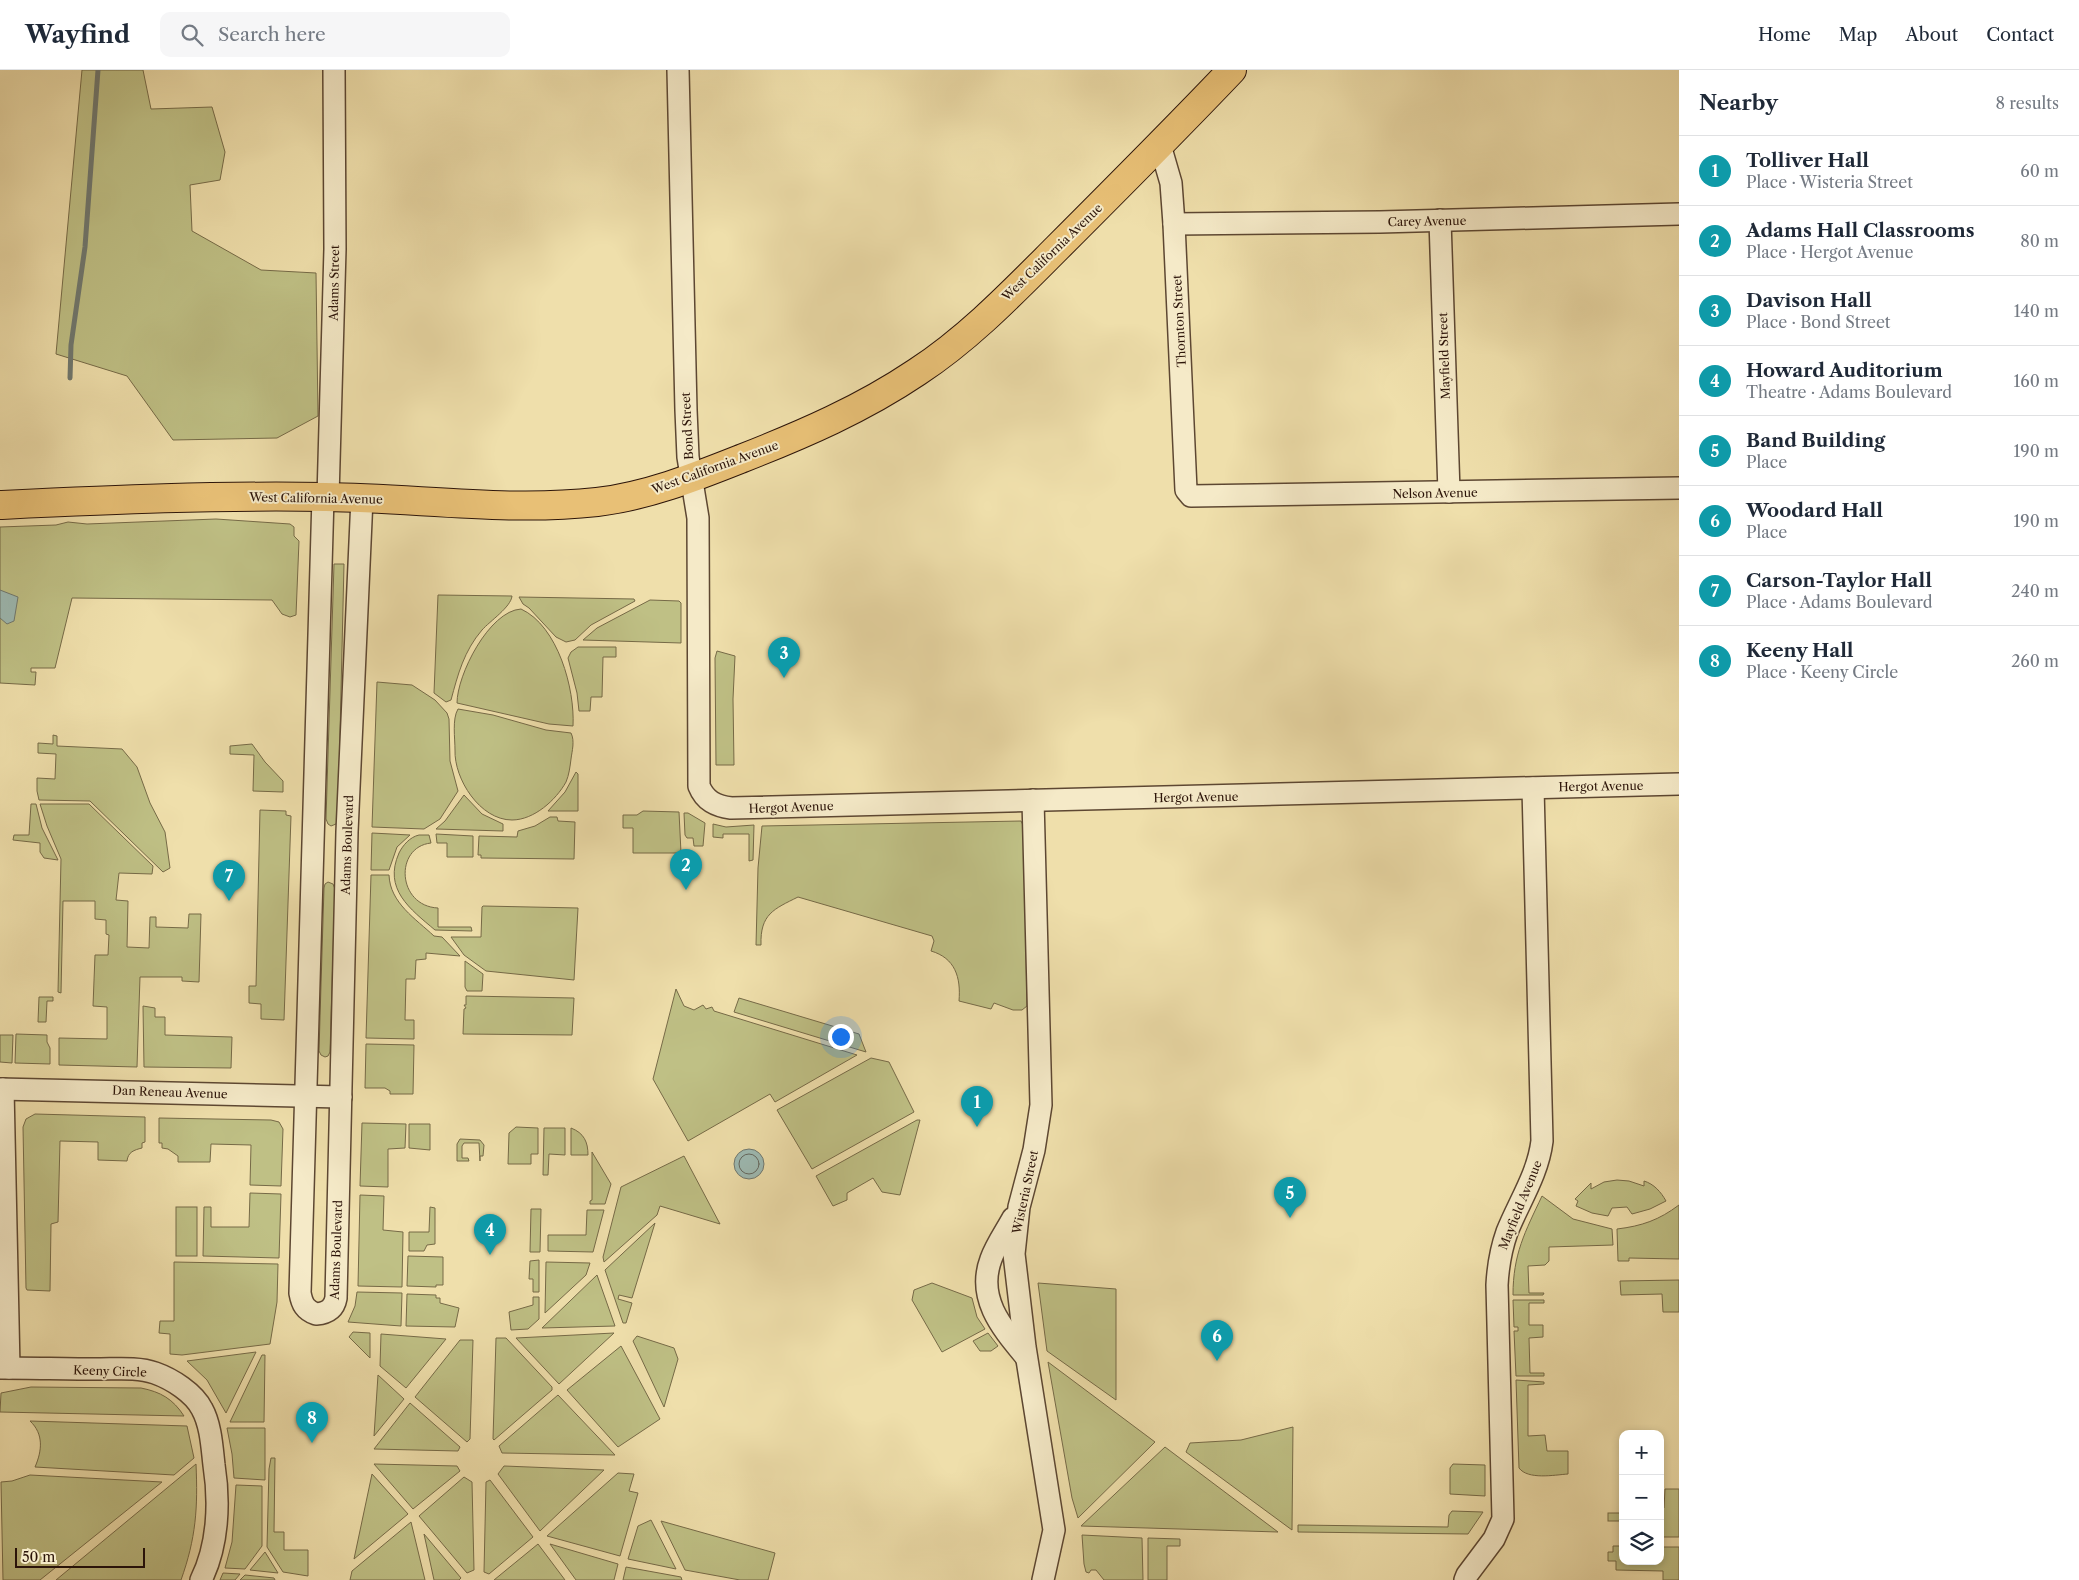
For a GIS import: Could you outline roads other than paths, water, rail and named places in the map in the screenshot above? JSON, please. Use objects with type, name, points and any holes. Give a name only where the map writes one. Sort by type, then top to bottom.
[{"type":"main road","name":"West California Avenue","points":[[0,505],[187,497],[326,497],[541,506],[600,502],[654,491],[691,478],[818,427],[867,404],[920,371],[964,337],[1160,145],[1232,70]]},
{"type":"street","name":"Adams Street","points":[[326,497],[335,249],[334,70]]},
{"type":"street","name":"Bond Street","points":[[678,70],[686,400],[691,478],[696,496],[698,541],[699,786],[703,796],[714,804]]},
{"type":"street","name":"Thornton Street","points":[[1160,145],[1171,183],[1186,490],[1191,496]]},
{"type":"street","name":"Carey Avenue","points":[[1174,224],[1679,214]]},
{"type":"street","name":"Mayfield Street","points":[[1440,220],[1449,492]]},
{"type":"street","name":"Nelson Avenue","points":[[1191,496],[1679,488]]},
{"type":"street","name":"Adams Boulevard","points":[[326,497],[300,1293],[301,1302],[305,1308],[316,1314],[330,1310],[335,1304],[336,1298],[347,832],[362,498]]},
{"type":"street","name":"Hergot Avenue","points":[[714,804],[731,808],[1679,784]]},
{"type":"street","name":"Mayfield Avenue","points":[[1465,1580],[1494,1539],[1503,1519],[1498,1263],[1508,1230],[1537,1165],[1542,1142],[1533,788]]},
{"type":"street","name":"Wisteria Street","points":[[1033,800],[1041,1105],[1034,1150],[1019,1207],[1014,1254],[1026,1358],[1054,1530],[1043,1580]]},
{"type":"street","name":"Dan Reneau Avenue","points":[[1,1089],[341,1097]]},
{"type":"street","points":[[1,1089],[5,1368]]},
{"type":"street","points":[[1019,1207],[991,1259],[987,1280],[990,1306],[994,1315],[1026,1358]]},
{"type":"street","name":"Keeny Circle","points":[[5,1368],[139,1370],[155,1373],[175,1382],[190,1394],[202,1409],[210,1438],[216,1480],[217,1509],[212,1555],[202,1580]]},
{"type":"water","points":[[0,590],[18,597],[14,621],[7,624],[0,618]]},
{"type":"water","points":[[749,1149],[760,1153],[764,1164],[760,1175],[749,1179],[738,1175],[734,1164],[738,1153]]},
{"type":"waterway","points":[[70,378],[71,345],[85,247],[98,70]]},
{"type":"place","name":"Davison Hall","points":[[784,678]]},
{"type":"place","name":"Adams Hall Classrooms","points":[[686,890]]},
{"type":"place","name":"Carson-Taylor Hall","points":[[229,901]]},
{"type":"place","name":"Tolliver Hall","points":[[977,1127]]},
{"type":"place","name":"Band Building","points":[[1290,1218]]},
{"type":"place","name":"Howard Auditorium","points":[[490,1255]]},
{"type":"place","name":"Woodard Hall","points":[[1217,1361]]},
{"type":"place","name":"Keeny Hall","points":[[312,1443]]}]
